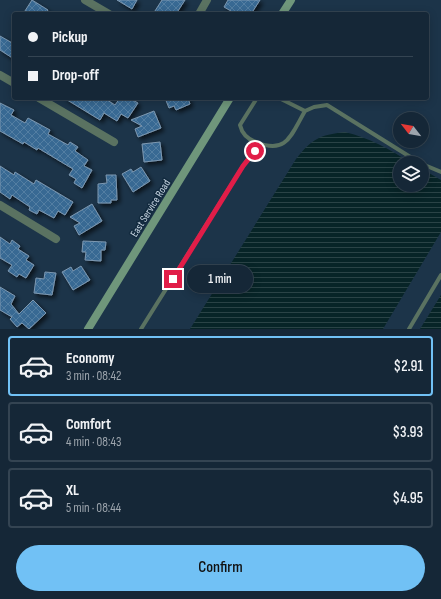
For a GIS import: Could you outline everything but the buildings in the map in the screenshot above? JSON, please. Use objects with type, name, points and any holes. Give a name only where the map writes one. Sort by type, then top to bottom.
[{"type":"street","points":[[85,0],[106,12]]},
{"type":"street","points":[[199,12],[207,0]]},
{"type":"street","points":[[283,12],[291,0]]},
{"type":"street","points":[[0,75],[12,83]]},
{"type":"street","points":[[42,100],[114,142]]},
{"type":"street","name":"East Service Road","points":[[88,329],[229,100]]},
{"type":"street","points":[[0,205],[56,239]]},
{"type":"lane","points":[[256,100],[240,125],[242,133],[252,141],[267,147],[278,147],[285,143],[292,135],[305,111],[314,107],[328,105],[408,156]]},
{"type":"lane","points":[[283,100],[305,111]]},
{"type":"lane","points":[[141,329],[243,166],[259,144]]},
{"type":"lane","points":[[429,167],[441,172]]},
{"type":"lane","points":[[409,329],[441,275]]},
{"type":"shaded area","points":[[345,132],[363,137],[400,156],[393,156],[393,192],[429,192],[429,173],[441,180],[441,232],[383,329],[190,329],[296,159],[312,142],[329,135]]},
{"type":"shaded area","points":[[441,295],[441,329],[420,329]]},
{"type":"route","points":[[173,279],[243,166],[255,151]]}]
